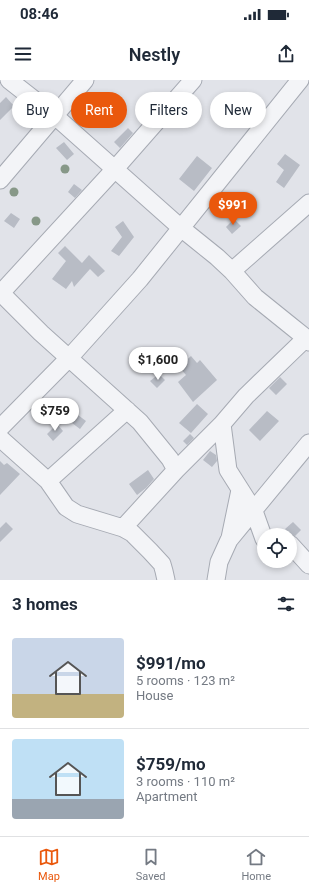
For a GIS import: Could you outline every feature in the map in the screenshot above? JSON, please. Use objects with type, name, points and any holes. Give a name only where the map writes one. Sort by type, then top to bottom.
[{"type":"street","points":[[9,80],[24,92]]},
{"type":"street","points":[[63,106],[85,80]]},
{"type":"street","points":[[176,470],[170,459],[140,422],[41,333],[0,293],[114,170],[193,80]]},
{"type":"street","points":[[0,428],[69,358],[140,278],[300,80]]},
{"type":"street","points":[[63,123],[180,228],[217,257],[232,271],[255,297],[308,340],[246,396],[222,424],[176,470],[123,528]]},
{"type":"street","points":[[0,180],[45,128]]},
{"type":"street","points":[[232,271],[309,204]]},
{"type":"street","points":[[48,481],[127,410]]},
{"type":"street","points":[[222,424],[228,470],[254,511],[260,528]]},
{"type":"street","points":[[0,438],[48,481],[66,507],[77,514],[123,528],[132,534],[162,564],[166,580]]},
{"type":"street","points":[[229,540],[309,443]]},
{"type":"street","points":[[216,580],[219,562],[229,540],[240,490]]},
{"type":"street","points":[[297,552],[308,564]]},
{"type":"building","points":[[6,97],[12,104],[12,108],[0,120],[0,103]]},
{"type":"building","points":[[128,128],[133,133],[120,148],[114,142]]},
{"type":"building","points":[[64,142],[74,154],[67,160],[56,148]]},
{"type":"building","points":[[285,154],[300,165],[284,188],[276,182],[284,170],[277,164]]},
{"type":"building","points":[[197,156],[212,168],[194,191],[179,179]]},
{"type":"building","points":[[74,184],[82,190],[75,198],[68,192]]},
{"type":"building","points":[[11,213],[20,219],[14,228],[4,221]]},
{"type":"building","points":[[234,219],[241,226],[232,234],[226,227]]},
{"type":"building","points":[[123,221],[134,237],[119,256],[111,251],[122,237],[115,227]]},
{"type":"building","points":[[65,246],[82,263],[89,255],[105,271],[98,277],[90,269],[74,287],[72,281],[66,289],[52,279],[66,261],[58,253]]},
{"type":"building","points":[[191,356],[197,363],[200,360],[217,380],[193,402],[178,382],[186,375],[179,367]]},
{"type":"building","points":[[159,374],[165,380],[157,388],[150,381]]},
{"type":"building","points":[[280,377],[287,384],[276,395],[269,388]]},
{"type":"building","points":[[197,404],[208,414],[191,433],[179,423]]},
{"type":"building","points":[[267,411],[279,421],[260,441],[249,430]]},
{"type":"building","points":[[78,415],[86,421],[80,429],[72,423]]},
{"type":"building","points":[[57,424],[63,431],[53,441],[47,434]]},
{"type":"building","points":[[190,434],[194,438],[187,445],[183,441]]},
{"type":"building","points":[[210,451],[216,455],[217,461],[212,467],[203,460]]},
{"type":"building","points":[[0,461],[4,465],[7,463],[20,474],[0,495]]},
{"type":"building","points":[[148,470],[154,479],[137,495],[129,484]]},
{"type":"building","points":[[6,522],[13,529],[0,542],[0,528]]},
{"type":"building","points":[[293,522],[301,530],[297,534],[297,528],[286,528]]}]
